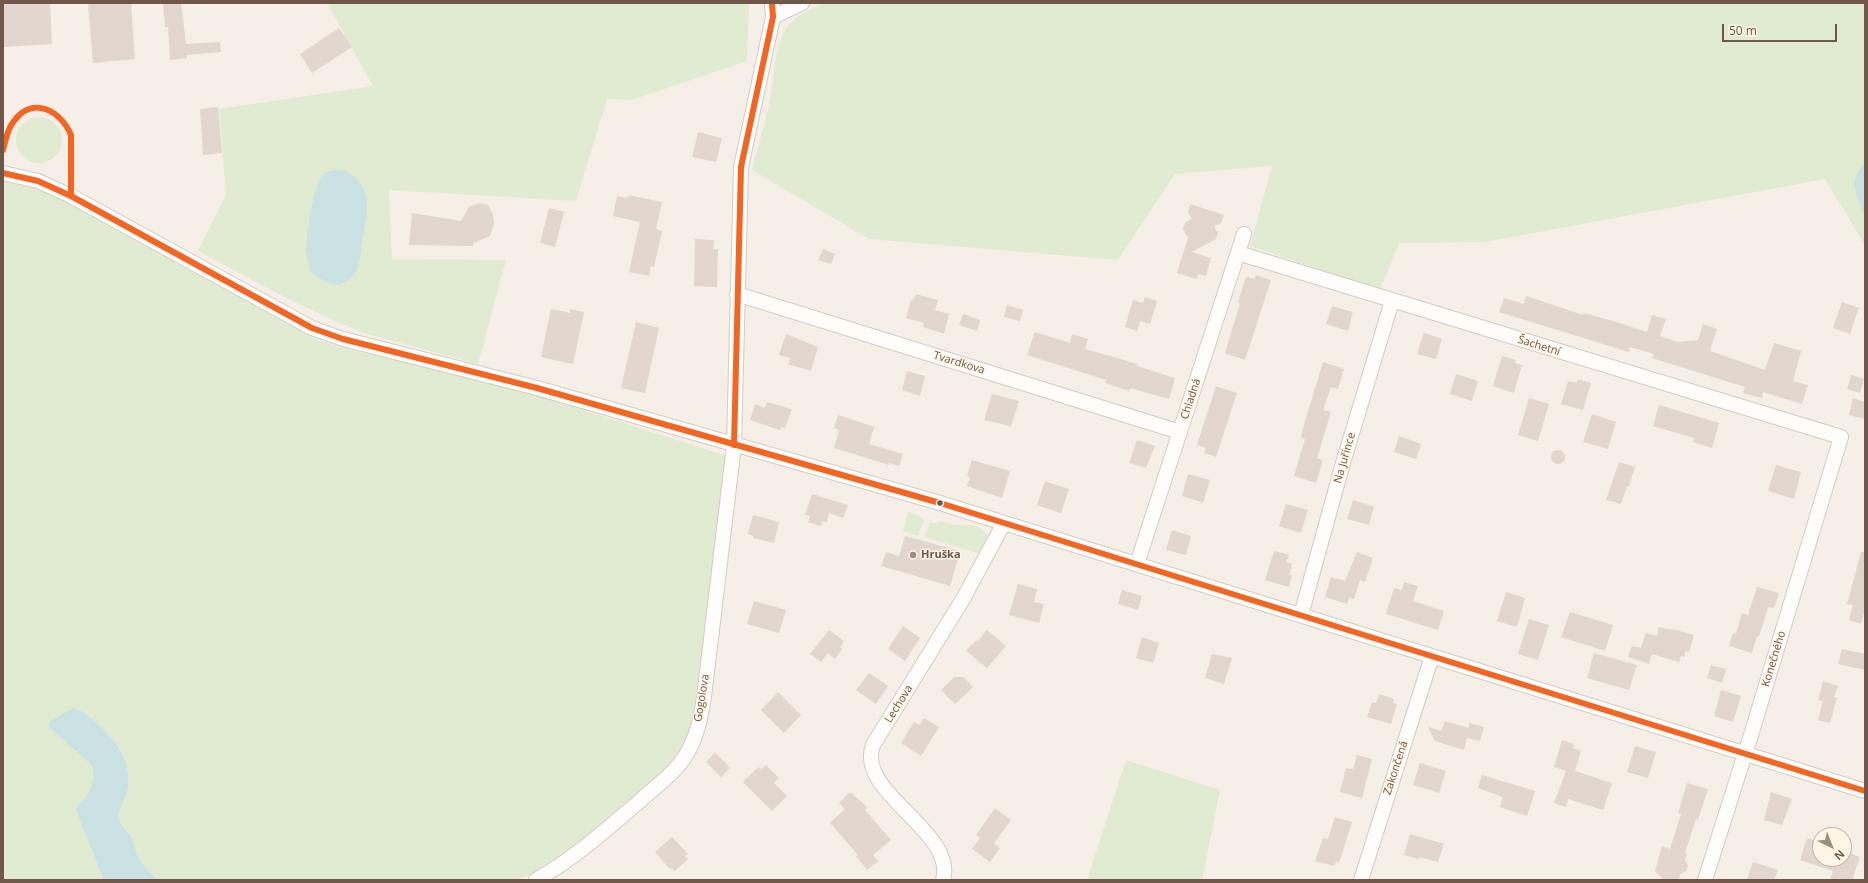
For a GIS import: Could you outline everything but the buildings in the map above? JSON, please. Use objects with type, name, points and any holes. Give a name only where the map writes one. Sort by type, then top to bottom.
[{"type":"street","points":[[772,10],[802,3]]},
{"type":"street","name":"Gogolova","points":[[536,880],[558,868],[603,833],[671,773],[686,755],[700,720],[734,445],[741,167],[772,10]]},
{"type":"street","points":[[3,173],[38,181],[71,196],[312,328],[343,339],[537,388],[1004,523],[1865,791]]},
{"type":"street","name":"Chladná","points":[[1137,564],[1244,234]]},
{"type":"street","name":"Šachetní","points":[[1238,253],[1841,437]]},
{"type":"street","name":"Tvardkova","points":[[737,294],[1180,432]]},
{"type":"street","name":"Na Juřince","points":[[1300,615],[1343,463],[1392,301]]},
{"type":"street","name":"Konečného","points":[[1705,880],[1841,437]]},
{"type":"street","name":"Lechova","points":[[943,880],[944,869],[940,851],[879,781],[871,767],[870,753],[873,745],[963,599],[1004,523]]},
{"type":"street","name":"Zakončená","points":[[1361,880],[1432,656]]},
{"type":"green space","points":[[327,3],[749,3],[747,61],[632,100],[607,99],[576,201],[389,190],[392,259],[506,260],[478,364],[367,334],[324,316],[281,295],[198,251],[226,195],[219,109],[373,86]]},
{"type":"green space","points":[[825,3],[1865,3],[1865,245],[1825,179],[1485,242],[1399,243],[1380,290],[1250,246],[1272,166],[1175,174],[1118,260],[869,239],[752,170],[769,105],[775,64],[783,34],[787,27],[799,15]]},
{"type":"green space","points":[[34,117],[44,117],[52,121],[58,127],[62,135],[62,145],[58,153],[52,159],[44,163],[34,163],[26,159],[20,153],[16,145],[16,135],[20,127],[26,121]]},
{"type":"green space","points":[[3,180],[50,193],[186,264],[316,339],[343,348],[511,387],[727,456],[696,709],[688,740],[667,768],[550,867],[516,880],[3,880]]},
{"type":"green space","points":[[908,512],[919,516],[924,520],[918,536],[903,531]]},
{"type":"green space","points":[[941,521],[956,525],[975,526],[982,529],[988,535],[980,554],[925,537],[930,522],[937,524]]},
{"type":"green space","points":[[1126,760],[1220,790],[1202,880],[1087,880]]},
{"type":"water","points":[[1865,164],[1865,215],[1857,195],[1855,182],[1856,175]]},
{"type":"water","points":[[344,170],[354,176],[361,184],[365,192],[367,212],[359,264],[356,273],[347,281],[339,285],[327,283],[310,272],[306,251],[307,234],[313,198],[320,179],[328,171]]},
{"type":"water","points":[[73,708],[85,714],[100,726],[118,746],[123,755],[127,769],[128,788],[120,808],[119,820],[131,837],[140,860],[147,870],[158,880],[104,880],[76,810],[92,786],[94,773],[92,765],[50,728],[49,724],[54,719]]},
{"type":"transit line","points":[[734,445],[741,167],[773,17],[772,3]]},
{"type":"transit line","points":[[3,150],[10,128],[21,113],[30,109],[38,108],[46,109],[54,113],[61,119],[71,135],[71,196]]},
{"type":"transit line","points":[[3,173],[38,181],[71,196],[312,328],[343,339],[537,388],[940,503],[1865,791]]},
{"type":"place","name":"Hruška","points":[[913,555]]}]
